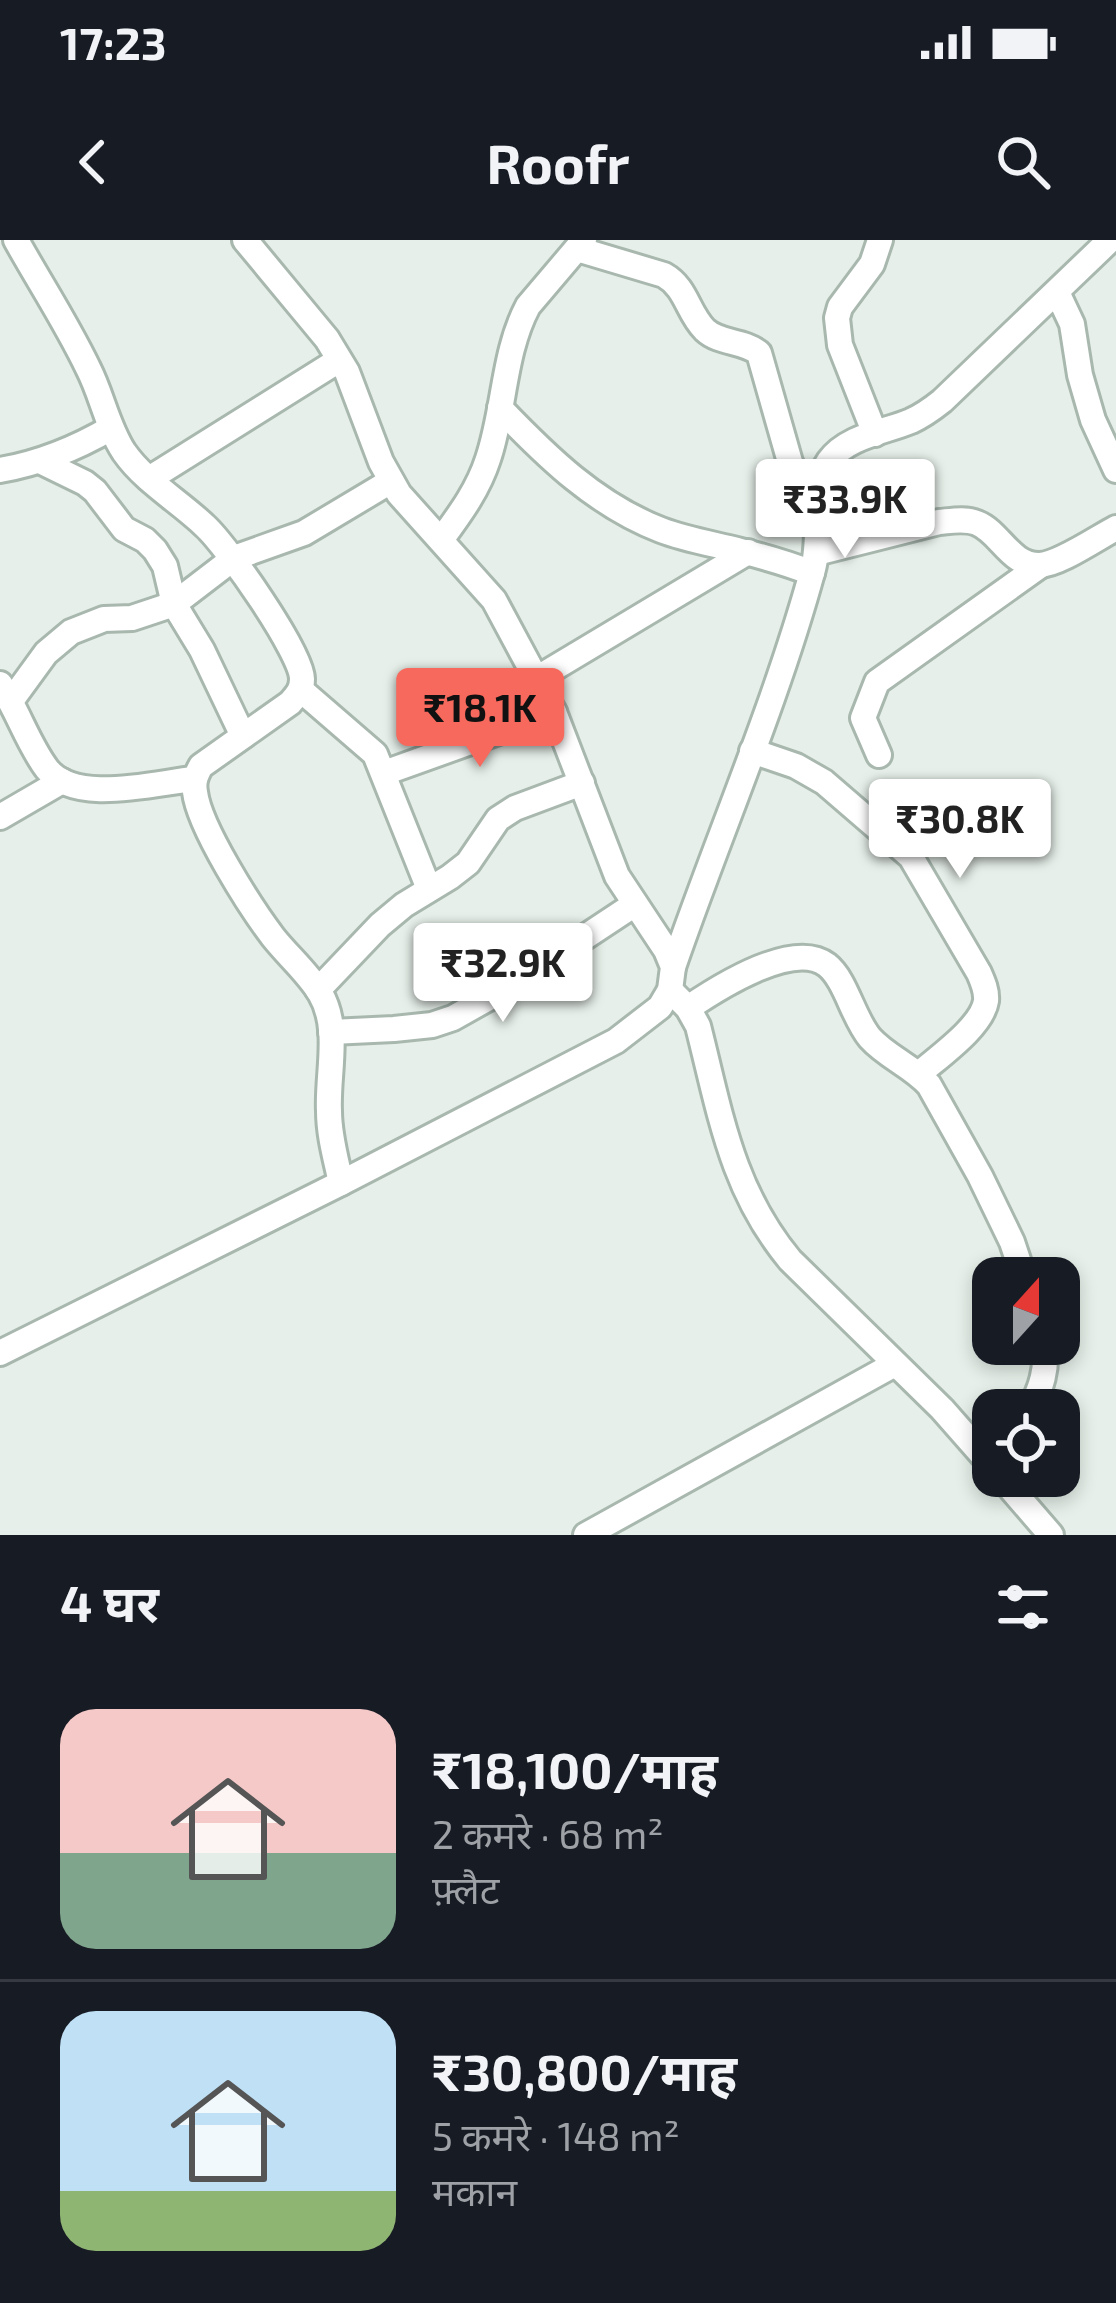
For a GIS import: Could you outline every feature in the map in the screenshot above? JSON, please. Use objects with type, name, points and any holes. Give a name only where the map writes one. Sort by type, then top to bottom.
[{"type":"street","points":[[16,240],[89,369],[126,455],[208,528],[234,558],[303,674],[301,689],[290,703],[201,766],[194,779],[195,795],[202,819],[255,911],[318,990],[328,1010],[332,1032],[328,1113],[341,1183]]},
{"type":"street","points":[[245,240],[312,318],[358,396],[391,481],[494,600],[554,712],[606,853],[666,950],[677,988],[698,1027],[731,1157],[759,1217],[790,1259],[972,1443]]},
{"type":"street","points":[[875,434],[840,345],[837,318],[872,264],[880,240]]},
{"type":"street","points":[[441,540],[477,488],[490,457],[522,317],[580,244],[675,281],[706,330],[759,352],[790,462],[820,504]]},
{"type":"street","points":[[0,1353],[616,1041],[659,1007],[677,988],[814,563],[819,488],[829,462],[849,445],[915,420],[942,401],[1057,292],[1097,245]]},
{"type":"street","points":[[1057,292],[1072,324],[1093,420],[1116,470]]},
{"type":"street","points":[[149,479],[339,360]]},
{"type":"street","points":[[500,408],[558,467],[637,519],[685,538],[814,563],[958,520],[977,523],[1023,561],[1041,566]]},
{"type":"street","points":[[0,470],[42,462],[111,428]]},
{"type":"street","points":[[42,462],[95,490],[124,529],[154,550],[165,566],[174,604],[243,736]]},
{"type":"street","points":[[194,779],[87,790],[68,786],[49,772],[6,693],[71,632],[104,619],[132,617],[174,604],[234,558],[304,533],[391,481]]},
{"type":"street","points":[[879,755],[863,718],[878,682],[1041,566],[1116,529]]},
{"type":"street","points":[[536,679],[748,552]]},
{"type":"street","points":[[301,689],[375,754],[429,890]]},
{"type":"street","points":[[384,773],[554,712]]},
{"type":"street","points":[[752,752],[796,766],[824,782],[911,857],[979,973],[986,1002],[980,1016],[919,1074]]},
{"type":"street","points":[[0,817],[62,781]]},
{"type":"street","points":[[318,990],[380,926],[468,863],[498,819],[582,783]]},
{"type":"street","points":[[332,1032],[432,1025],[453,1018],[517,982],[634,904]]},
{"type":"street","points":[[677,988],[731,979],[796,959],[828,966],[872,1040],[919,1074],[935,1096],[980,1176],[1017,1257]]},
{"type":"street","points":[[586,1535],[896,1364]]},
{"type":"street","points":[[1018,1497],[1051,1535]]}]
